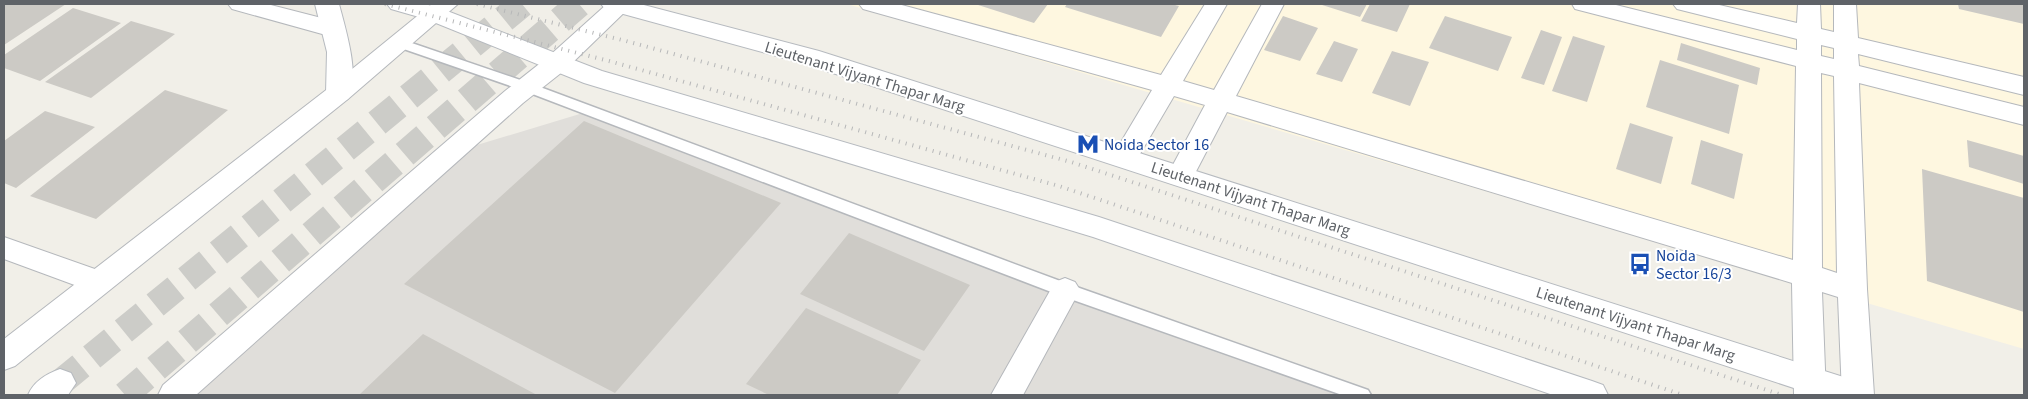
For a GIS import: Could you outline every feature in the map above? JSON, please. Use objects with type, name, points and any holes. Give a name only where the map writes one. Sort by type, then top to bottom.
[{"type":"street","points":[[240,4],[333,29]]},
{"type":"street","points":[[326,4],[339,52],[338,93]]},
{"type":"street","points":[[399,4],[440,9],[556,63],[593,77],[1099,228],[1592,395]]},
{"type":"street","points":[[174,395],[556,63],[618,4]]},
{"type":"street","name":"Lieutenant Vijyant Thapar Marg","points":[[618,4],[810,57],[1124,157],[1809,387],[1857,395]]},
{"type":"street","points":[[1124,157],[1216,4]]},
{"type":"street","points":[[1180,176],[1273,4]]},
{"type":"street","points":[[1583,4],[2024,116]]},
{"type":"street","points":[[1685,4],[2024,86]]},
{"type":"street","points":[[1809,4],[1807,277],[1809,387]]},
{"type":"street","points":[[1845,4],[1852,289],[1857,395]]},
{"type":"street","points":[[881,5],[1166,85],[1852,289]]},
{"type":"street","points":[[4,357],[338,93],[440,9]]},
{"type":"street","points":[[4,248],[99,282]]},
{"type":"street","points":[[1007,395],[1065,290]]},
{"type":"lane","points":[[400,43],[527,87],[1065,290],[1362,395]]},
{"type":"shaded area","points":[[847,4],[2024,4],[2024,349]]},
{"type":"shaded area","points":[[583,113],[1357,395],[197,395],[467,148]]},
{"type":"building","points":[[4,4],[66,4],[4,45]]},
{"type":"building","points":[[975,4],[1048,4],[1034,23]]},
{"type":"building","points":[[1067,4],[1171,4],[1179,6],[1161,37],[1065,7]]},
{"type":"building","points":[[1319,4],[1367,4],[1360,17]]},
{"type":"building","points":[[1370,4],[1410,4],[1397,32],[1361,21]]},
{"type":"building","points":[[1958,4],[2024,4],[2024,24],[1959,9]]},
{"type":"building","points":[[73,8],[121,23],[40,81],[4,68],[4,55]]},
{"type":"building","points":[[1283,16],[1318,28],[1300,61],[1264,50]]},
{"type":"building","points":[[1445,16],[1512,37],[1498,71],[1429,48]]},
{"type":"building","points":[[131,21],[175,34],[91,98],[45,82]]},
{"type":"building","points":[[1541,30],[1562,37],[1544,85],[1521,78]]},
{"type":"building","points":[[1573,36],[1605,46],[1587,102],[1552,91]]},
{"type":"building","points":[[1334,41],[1358,49],[1342,82],[1316,74]]},
{"type":"building","points":[[1681,43],[1760,68],[1757,85],[1677,60]]},
{"type":"building","points":[[1392,51],[1429,62],[1410,106],[1372,93]]},
{"type":"building","points":[[1660,60],[1739,85],[1729,134],[1646,107]]},
{"type":"building","points":[[165,90],[228,110],[96,219],[30,196]]},
{"type":"building","points":[[45,111],[95,127],[16,188],[4,183],[4,141]]},
{"type":"building","points":[[584,121],[781,203],[615,393],[404,284]]},
{"type":"building","points":[[1630,123],[1673,137],[1661,184],[1616,169]]},
{"type":"building","points":[[1701,140],[1743,154],[1734,199],[1691,184]]},
{"type":"building","points":[[1967,140],[2024,156],[2024,184],[1969,167]]},
{"type":"building","points":[[1922,169],[2024,198],[2024,312],[1927,281]]},
{"type":"building","points":[[849,233],[970,285],[924,351],[800,294]]},
{"type":"building","points":[[806,308],[921,360],[897,395],[769,395],[746,384]]},
{"type":"building","points":[[423,334],[537,395],[359,395]]},
{"type":"tunnel","points":[[60,383],[522,4]]},
{"type":"tunnel","points":[[125,395],[579,4]]},
{"type":"railway","points":[[385,4],[609,61],[1059,186],[1683,395]]},
{"type":"railway","points":[[477,4],[626,41],[1071,162],[1782,395]]},
{"type":"place","name":"Noida Sector 16","points":[[1088,144]]},
{"type":"place","name":"Noida Sector 16/3","points":[[1640,264]]}]
